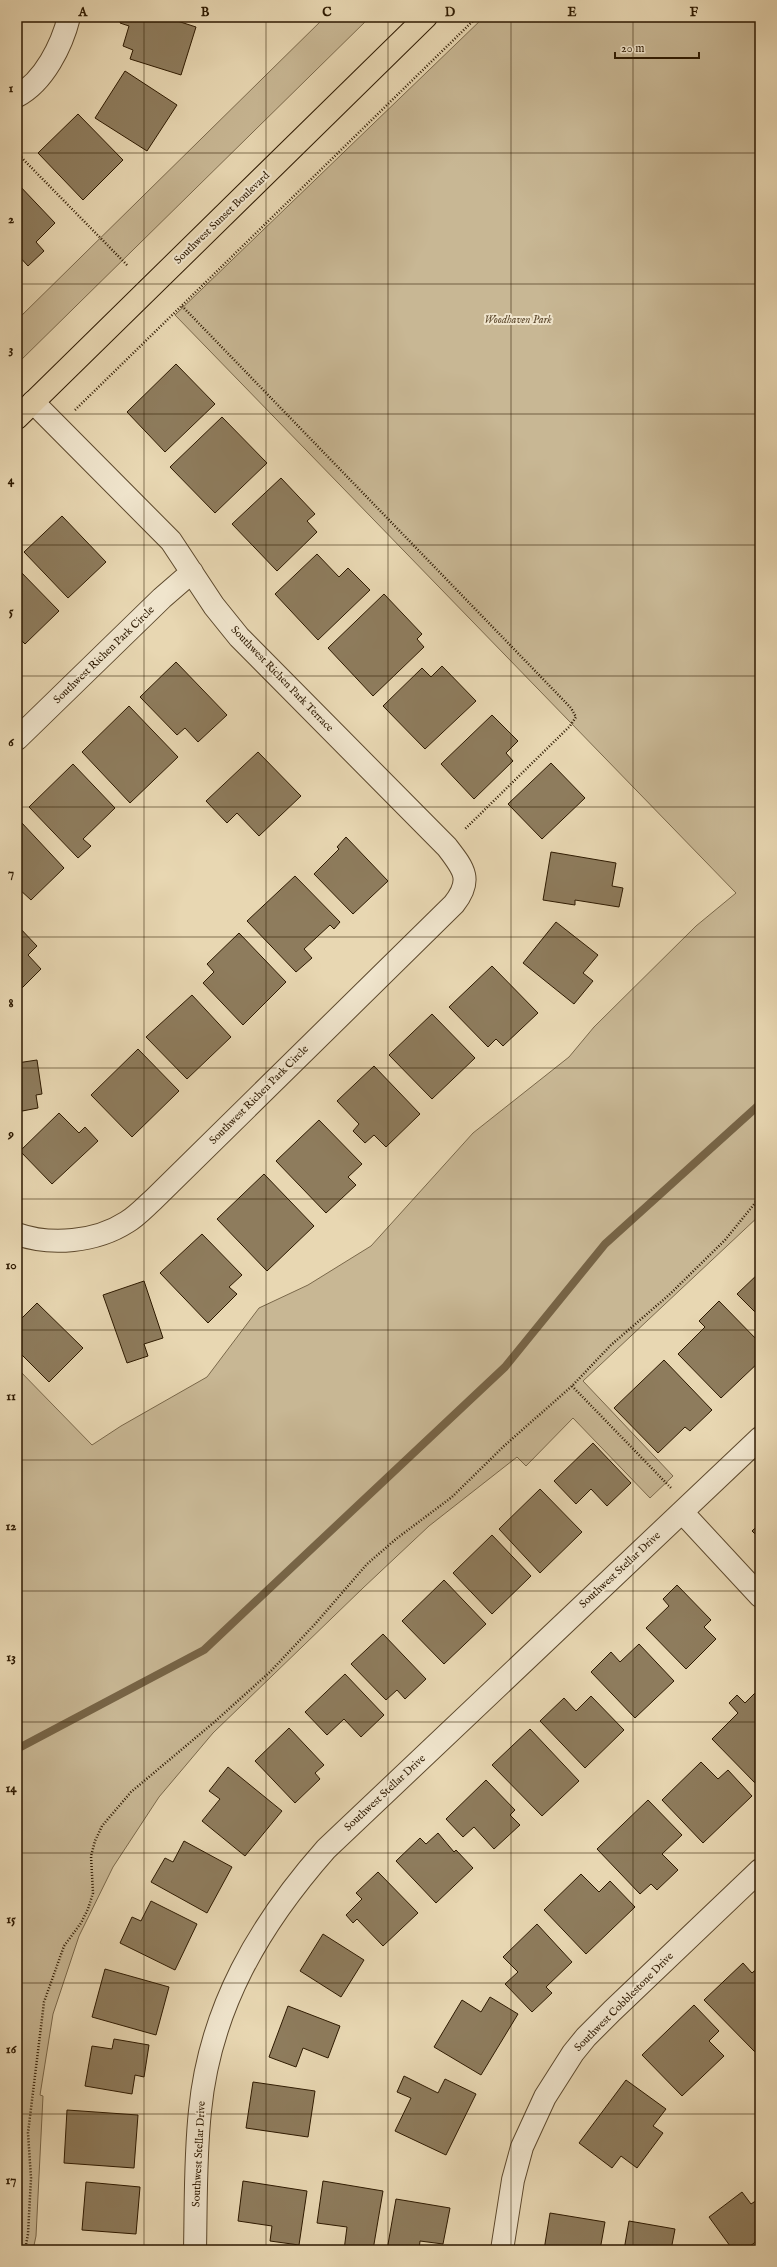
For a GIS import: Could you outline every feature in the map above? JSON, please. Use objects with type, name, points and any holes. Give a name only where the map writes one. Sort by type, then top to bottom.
[{"type":"main road","name":"Southwest Sunset Boulevard","points":[[17,418],[426,17]]},
{"type":"street","points":[[17,96],[22,93],[45,69],[57,53],[69,17]]},
{"type":"street","name":"Southwest Richen Park Terrace","points":[[33,402],[171,541],[214,606],[239,637],[447,847],[463,868],[466,882]]},
{"type":"street","name":"Southwest Richen Park Circle","points":[[17,740],[162,598],[192,572]]},
{"type":"street","name":"Southwest Richen Park Circle","points":[[17,1234],[32,1239],[67,1241],[99,1235],[127,1222],[153,1200],[454,904],[463,893],[466,882]]},
{"type":"street","name":"Southwest Stellar Drive","points":[[195,2250],[200,2110],[206,2073],[232,1988],[252,1948],[275,1911],[326,1849],[760,1438]]},
{"type":"street","points":[[685,1509],[760,1596]]},
{"type":"street","name":"Southwest Cobblestone Drive","points":[[502,2250],[513,2180],[522,2147],[545,2096],[572,2053],[612,2011],[760,1870]]},
{"type":"path","points":[[80,406],[477,17]]},
{"type":"path","points":[[17,153],[128,266]]},
{"type":"path","points":[[182,306],[565,702],[576,718],[570,726],[447,847]]},
{"type":"path","points":[[25,2250],[28,2234],[31,2178],[28,2133],[44,2002],[64,1946],[81,1923],[88,1909],[93,1893],[91,1856],[95,1841],[102,1826],[131,1792],[212,1724],[270,1672],[316,1623],[367,1564],[396,1539],[452,1498],[504,1446],[572,1386],[611,1344],[669,1295],[725,1240],[760,1197]]},
{"type":"path","points":[[572,1386],[685,1509]]},
{"type":"green space","points":[[325,17],[370,17],[17,364],[17,320]]},
{"type":"green space","name":"Woodhaven Park","points":[[484,17],[760,17],[760,1215],[583,1381],[673,1476],[650,1498],[573,1418],[526,1466],[517,1457],[429,1526],[213,1733],[159,1797],[113,1867],[79,1936],[53,2014],[40,2095],[43,2096],[36,2236],[33,2250],[17,2250],[17,1368],[92,1445],[121,1426],[207,1377],[259,1308],[308,1285],[371,1246],[473,1133],[569,1057],[594,1027],[696,926],[736,893],[175,315]]},
{"type":"building","points":[[122,17],[165,17],[196,27],[181,75],[130,59],[133,50],[123,46],[129,26],[120,23]]},
{"type":"building","points":[[125,71],[177,105],[147,151],[95,118]]},
{"type":"building","points":[[78,114],[123,160],[83,200],[38,153]]},
{"type":"building","points":[[17,183],[55,223],[36,242],[44,251],[28,266],[17,254]]},
{"type":"building","points":[[176,364],[215,404],[165,452],[127,412]]},
{"type":"building","points":[[222,417],[267,463],[215,513],[170,467]]},
{"type":"building","points":[[281,478],[315,514],[307,521],[317,532],[277,571],[232,524]]},
{"type":"building","points":[[62,516],[106,562],[68,598],[24,552]]},
{"type":"building","points":[[317,554],[339,577],[348,568],[370,590],[318,640],[275,594]]},
{"type":"building","points":[[17,568],[59,611],[25,644],[17,636]]},
{"type":"building","points":[[384,594],[422,634],[417,639],[424,647],[373,696],[328,648]]},
{"type":"building","points":[[176,662],[227,715],[198,742],[185,728],[177,735],[140,697]]},
{"type":"building","points":[[442,666],[476,701],[425,749],[383,706],[422,668],[431,677]]},
{"type":"building","points":[[129,706],[178,757],[130,803],[82,752]]},
{"type":"building","points":[[492,715],[518,741],[506,753],[513,761],[474,799],[441,764]]},
{"type":"building","points":[[258,752],[301,796],[259,836],[237,813],[227,823],[206,801]]},
{"type":"building","points":[[551,763],[585,798],[542,839],[508,804]]},
{"type":"building","points":[[73,764],[115,808],[83,839],[91,846],[78,858],[29,807]]},
{"type":"building","points":[[21,822],[64,868],[31,900],[19,889],[17,891],[17,826]]},
{"type":"building","points":[[346,837],[388,881],[353,914],[314,874],[339,849],[337,847]]},
{"type":"building","points":[[551,852],[616,863],[612,886],[623,888],[619,907],[575,900],[575,905],[543,900]]},
{"type":"building","points":[[295,876],[340,922],[334,929],[330,925],[304,949],[312,958],[296,972],[247,921]]},
{"type":"building","points":[[556,922],[598,955],[583,973],[593,981],[574,1004],[523,963]]},
{"type":"building","points":[[17,925],[37,946],[28,955],[41,969],[17,993]]},
{"type":"building","points":[[239,933],[286,982],[243,1025],[203,983],[214,972],[207,964]]},
{"type":"building","points":[[492,966],[538,1013],[503,1046],[496,1039],[488,1047],[449,1007]]},
{"type":"building","points":[[192,995],[231,1037],[187,1079],[146,1037]]},
{"type":"building","points":[[432,1014],[475,1058],[432,1099],[389,1055]]},
{"type":"building","points":[[138,1049],[179,1091],[132,1137],[91,1095]]},
{"type":"building","points":[[37,1060],[42,1094],[36,1095],[38,1108],[17,1112],[17,1063]]},
{"type":"building","points":[[374,1066],[420,1114],[386,1147],[374,1135],[365,1143],[353,1131],[359,1124],[337,1101]]},
{"type":"building","points":[[59,1113],[79,1133],[85,1127],[98,1141],[52,1184],[20,1151]]},
{"type":"building","points":[[319,1120],[362,1164],[348,1177],[356,1185],[326,1213],[276,1161]]},
{"type":"building","points":[[264,1174],[314,1226],[267,1271],[217,1219]]},
{"type":"building","points":[[202,1234],[242,1275],[229,1287],[237,1294],[208,1323],[160,1273]]},
{"type":"building","points":[[760,1272],[760,1317],[737,1294]]},
{"type":"building","points":[[144,1281],[163,1338],[144,1344],[148,1356],[127,1363],[103,1295]]},
{"type":"building","points":[[719,1301],[760,1343],[760,1361],[721,1398],[678,1354],[705,1327],[699,1321]]},
{"type":"building","points":[[37,1303],[83,1348],[49,1382],[17,1350],[17,1323]]},
{"type":"building","points":[[664,1360],[712,1410],[690,1431],[685,1427],[658,1453],[614,1408]]},
{"type":"building","points":[[593,1443],[631,1483],[607,1506],[591,1489],[576,1504],[554,1481]]},
{"type":"building","points":[[540,1489],[582,1532],[540,1573],[499,1529]]},
{"type":"building","points":[[760,1523],[760,1539],[752,1531]]},
{"type":"building","points":[[492,1535],[531,1576],[492,1614],[453,1573]]},
{"type":"building","points":[[444,1580],[486,1624],[444,1664],[402,1621]]},
{"type":"building","points":[[677,1585],[711,1620],[704,1627],[716,1639],[686,1669],[646,1628],[669,1606],[663,1599]]},
{"type":"building","points":[[383,1634],[426,1679],[405,1699],[397,1690],[386,1700],[351,1664]]},
{"type":"building","points":[[639,1644],[674,1681],[635,1718],[591,1672],[611,1652],[620,1662]]},
{"type":"building","points":[[345,1674],[384,1715],[361,1737],[344,1719],[327,1735],[305,1712]]},
{"type":"building","points":[[760,1688],[760,1782],[757,1785],[712,1739],[738,1713],[729,1703],[737,1695],[745,1703]]},
{"type":"building","points":[[591,1696],[624,1730],[585,1768],[540,1721],[564,1698],[576,1711]]},
{"type":"building","points":[[289,1728],[324,1765],[315,1773],[320,1779],[295,1803],[255,1761]]},
{"type":"building","points":[[530,1729],[579,1781],[542,1816],[492,1765]]},
{"type":"building","points":[[701,1762],[718,1779],[728,1770],[752,1796],[703,1843],[662,1800]]},
{"type":"building","points":[[228,1767],[282,1811],[245,1856],[202,1821],[220,1799],[209,1791]]},
{"type":"building","points":[[486,1780],[515,1810],[510,1815],[520,1825],[494,1849],[474,1827],[463,1837],[446,1819]]},
{"type":"building","points":[[648,1800],[682,1835],[662,1854],[678,1870],[657,1890],[651,1884],[640,1894],[597,1849]]},
{"type":"building","points":[[438,1833],[454,1852],[456,1850],[473,1868],[436,1903],[396,1861],[420,1838],[426,1844]]},
{"type":"building","points":[[184,1841],[232,1867],[207,1913],[151,1882],[165,1858],[173,1862]]},
{"type":"building","points":[[378,1872],[418,1913],[383,1946],[357,1919],[353,1923],[346,1915],[362,1899],[356,1893]]},
{"type":"building","points":[[581,1874],[599,1892],[610,1881],[635,1907],[586,1954],[544,1910]]},
{"type":"building","points":[[151,1901],[197,1924],[175,1970],[120,1943],[132,1917],[141,1921]]},
{"type":"building","points":[[537,1924],[572,1962],[546,1987],[552,1993],[532,2012],[505,1984],[518,1972],[503,1957]]},
{"type":"building","points":[[323,1934],[364,1960],[341,1997],[300,1971]]},
{"type":"building","points":[[743,1963],[752,1973],[760,1966],[760,2047],[755,2052],[704,2000]]},
{"type":"building","points":[[105,1969],[169,1987],[156,2035],[92,2017]]},
{"type":"building","points":[[490,1997],[518,2014],[481,2075],[434,2047],[462,2000],[481,2012]]},
{"type":"building","points":[[694,2005],[719,2031],[709,2041],[724,2056],[682,2096],[642,2055]]},
{"type":"building","points":[[288,2006],[340,2026],[328,2058],[303,2048],[296,2067],[269,2057]]},
{"type":"building","points":[[114,2039],[149,2045],[144,2077],[135,2075],[132,2094],[85,2086],[92,2046],[112,2049]]},
{"type":"building","points":[[404,2076],[438,2093],[445,2079],[476,2094],[446,2155],[395,2131],[411,2098],[397,2092]]},
{"type":"building","points":[[626,2080],[666,2109],[653,2126],[663,2133],[637,2168],[621,2156],[612,2168],[579,2143]]},
{"type":"building","points":[[253,2082],[315,2091],[308,2137],[246,2128]]},
{"type":"building","points":[[67,2110],[138,2115],[134,2168],[64,2163]]},
{"type":"building","points":[[243,2181],[307,2191],[299,2245],[270,2241],[272,2226],[238,2221]]},
{"type":"building","points":[[323,2181],[383,2191],[373,2250],[344,2250],[347,2227],[317,2223]]},
{"type":"building","points":[[86,2182],[140,2187],[136,2234],[82,2230]]},
{"type":"building","points":[[742,2192],[751,2204],[760,2198],[760,2242],[758,2240],[745,2250],[733,2250],[709,2217]]},
{"type":"building","points":[[396,2199],[450,2208],[443,2244],[420,2241],[419,2250],[387,2250]]},
{"type":"building","points":[[550,2213],[605,2222],[600,2250],[544,2250]]},
{"type":"building","points":[[629,2221],[675,2229],[671,2250],[624,2250]]},
{"type":"waterway","points":[[17,1749],[204,1650],[505,1367],[605,1244],[760,1104]]}]
